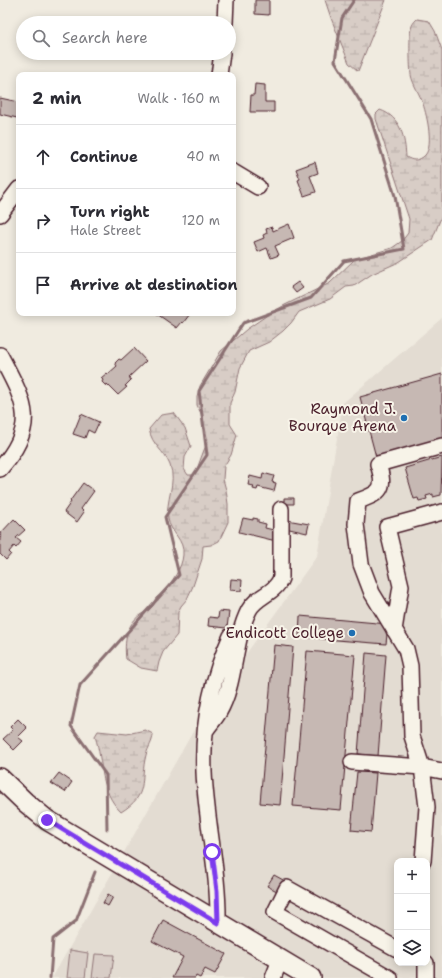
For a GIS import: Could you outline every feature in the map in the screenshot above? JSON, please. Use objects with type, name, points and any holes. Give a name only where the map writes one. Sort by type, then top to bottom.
[{"type":"main road","points":[[0,778],[25,802],[47,820],[311,978]]},
{"type":"street","points":[[225,16],[226,0]]},
{"type":"street","points":[[219,72],[221,60]]},
{"type":"street","points":[[236,174],[258,186]]},
{"type":"street","points":[[0,214],[16,193]]},
{"type":"street","points":[[0,354],[17,388],[23,404],[25,416],[24,427],[16,449],[0,469]]},
{"type":"street","points":[[423,858],[427,807],[422,767],[412,736],[410,666],[406,649],[372,594],[361,564],[356,524],[358,501],[370,497],[379,491],[382,483],[378,464],[442,446]]},
{"type":"street","points":[[205,730],[219,713],[224,700],[234,664],[238,639],[249,610],[255,602],[273,589],[281,578],[281,509]]},
{"type":"street","points":[[394,630],[401,586],[387,527],[442,512]]},
{"type":"street","points":[[218,923],[217,891],[204,771],[205,730],[212,687],[222,654],[231,636]]},
{"type":"street","points":[[352,762],[422,767],[442,771]]},
{"type":"street","points":[[390,978],[275,912],[287,888],[394,947]]},
{"type":"street","points":[[273,978],[280,960]]},
{"type":"shaded area","name":"Endicott College","points":[[442,318],[442,978],[52,978],[206,709],[317,556],[343,403]]},
{"type":"green space","points":[[325,0],[386,0],[358,71],[349,63]]},
{"type":"green space","points":[[417,19],[429,21],[435,31],[442,50],[442,215],[432,240],[399,262],[372,274],[354,286],[346,287],[330,299],[299,312],[283,331],[269,342],[249,351],[240,368],[235,392],[230,403],[230,424],[237,435],[231,455],[224,466],[223,479],[228,504],[228,522],[219,541],[211,545],[203,546],[202,559],[193,586],[187,599],[178,612],[177,635],[163,652],[157,671],[141,668],[126,659],[125,647],[129,629],[135,619],[154,605],[156,598],[170,584],[179,570],[183,555],[180,540],[171,528],[168,519],[172,472],[165,455],[155,444],[149,429],[161,415],[174,413],[185,428],[191,446],[185,457],[184,469],[188,475],[194,475],[208,442],[203,418],[197,405],[197,396],[200,386],[221,351],[247,329],[269,314],[330,283],[355,259],[392,248],[402,241],[408,233],[409,219],[376,119],[376,114],[380,110],[387,113],[397,123],[403,136],[406,157],[417,160],[427,153],[429,147],[428,124],[423,104],[411,75],[410,33],[411,27]]},
{"type":"green space","points":[[145,730],[153,734],[144,764],[142,787],[136,799],[121,812],[114,804],[105,786],[95,736],[98,731],[127,734]]},
{"type":"green space","points":[[70,950],[88,953],[85,978],[67,978]]},
{"type":"green space","points":[[95,954],[114,955],[111,978],[92,978]]},
{"type":"building","points":[[255,0],[269,0],[269,15],[255,14]]},
{"type":"building","points":[[255,84],[265,85],[265,102],[274,102],[274,112],[250,112],[251,95],[254,95]]},
{"type":"building","points":[[0,98],[16,101],[16,118],[0,114]]},
{"type":"building","points":[[315,162],[318,173],[310,176],[316,192],[304,196],[298,180],[300,179],[296,169]]},
{"type":"building","points":[[289,224],[294,238],[275,246],[279,255],[271,258],[267,248],[258,252],[254,242],[264,238],[263,235],[267,233],[266,229],[272,227],[273,231]]},
{"type":"building","points":[[298,282],[303,288],[296,293],[291,287]]},
{"type":"building","points":[[160,316],[188,316],[177,328]]},
{"type":"building","points":[[134,348],[146,361],[129,377],[131,380],[125,386],[127,387],[118,395],[107,384],[106,386],[102,382],[103,380],[101,378],[117,366],[115,363],[119,359],[121,360]]},
{"type":"building","name":"Raymond J. Bourque Arena","points":[[442,374],[442,439],[376,457],[360,397]]},
{"type":"building","points":[[81,414],[99,422],[94,433],[88,430],[85,438],[73,434]]},
{"type":"building","points":[[442,457],[441,495],[433,497],[433,494],[426,496],[427,499],[419,501],[418,498],[414,499],[405,468]]},
{"type":"building","points":[[263,473],[274,476],[272,482],[276,483],[274,491],[258,487],[257,490],[253,489],[254,486],[248,485],[250,476],[262,479]]},
{"type":"building","points":[[83,483],[94,491],[81,509],[84,512],[77,522],[64,512]]},
{"type":"building","points":[[284,498],[294,498],[294,504],[284,504]]},
{"type":"building","points":[[243,518],[253,520],[253,518],[258,519],[258,522],[266,524],[265,528],[278,531],[276,541],[239,532]]},
{"type":"building","points":[[14,519],[25,530],[16,538],[21,542],[16,548],[14,546],[9,552],[11,554],[6,560],[0,554],[0,534]]},
{"type":"building","points":[[287,520],[309,524],[307,533],[285,528]]},
{"type":"building","points":[[231,579],[242,580],[241,591],[230,590]]},
{"type":"building","points":[[219,611],[229,612],[227,628],[208,626],[209,617],[218,618]]},
{"type":"building","points":[[300,616],[388,624],[386,644],[299,637]]},
{"type":"building","points":[[274,645],[293,647],[280,805],[260,803]]},
{"type":"building","points":[[307,651],[355,655],[341,810],[293,806]]},
{"type":"building","points":[[366,653],[386,655],[378,756],[358,754]]},
{"type":"building","points":[[18,719],[27,728],[18,737],[23,741],[14,750],[3,739],[13,730],[10,727]]},
{"type":"building","points":[[357,772],[376,773],[371,832],[351,830]]},
{"type":"building","points":[[59,773],[72,782],[65,792],[51,783]]},
{"type":"building","points":[[274,875],[285,881],[279,892],[267,886]]},
{"type":"building","points":[[108,894],[113,897],[108,906],[103,903]]},
{"type":"building","points":[[163,920],[226,954],[215,974],[205,969],[200,978],[196,976],[195,978],[172,978],[183,957],[152,941]]},
{"type":"waterway","points":[[107,829],[106,775],[71,726],[80,685],[179,575],[165,517],[207,455],[199,391],[243,323],[311,298],[344,261],[404,249],[395,196],[371,119],[335,61],[342,18],[354,0]]},
{"type":"waterway","points":[[50,978],[53,939],[76,921],[95,872]]},
{"type":"place","name":"Raymond J. Bourque Arena","points":[[404,418]]},
{"type":"place","name":"Endicott College","points":[[352,633]]},
{"type":"route","points":[[47,820],[218,923],[217,891],[212,852]]}]
